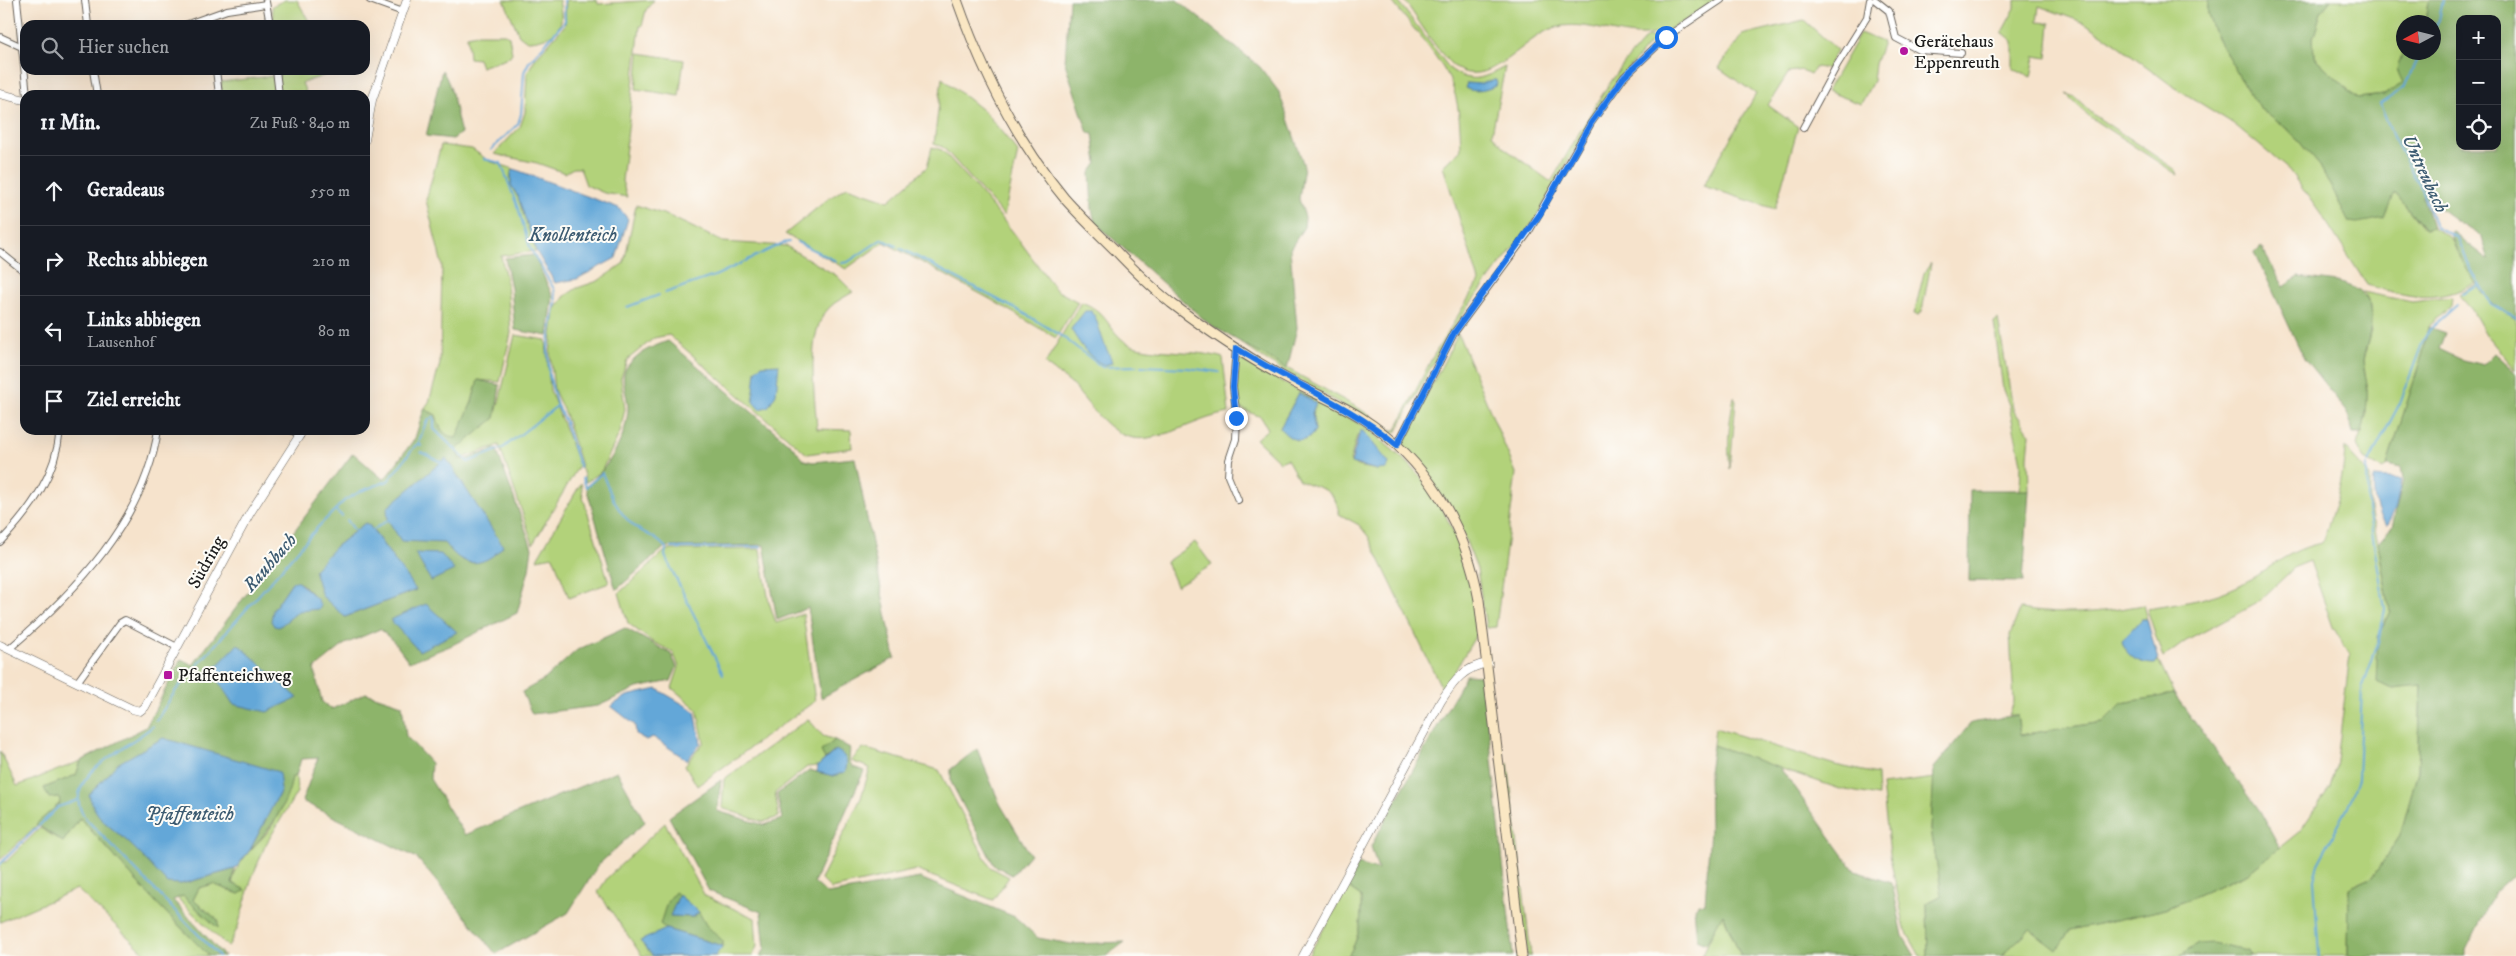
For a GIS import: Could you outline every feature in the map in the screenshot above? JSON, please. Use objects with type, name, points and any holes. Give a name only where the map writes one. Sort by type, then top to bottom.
[{"type":"main road","points":[[957,0],[978,56],[1016,129],[1065,198],[1123,259],[1170,302],[1236,348],[1289,380],[1362,418],[1397,445],[1440,496],[1466,550],[1479,600],[1522,956]]},
{"type":"street","points":[[17,0],[20,28]]},
{"type":"street","points":[[85,0],[87,20]]},
{"type":"street","points":[[370,0],[404,12]]},
{"type":"street","points":[[370,111],[372,100],[408,0]]},
{"type":"street","points":[[1397,445],[1454,333],[1528,233],[1591,123],[1624,77],[1666,37],[1721,0]]},
{"type":"street","points":[[1803,128],[1837,65],[1867,17],[1870,0]]},
{"type":"street","points":[[1875,0],[1889,11],[1896,38],[1919,50],[1961,53]]},
{"type":"street","points":[[199,20],[227,10],[266,2],[269,20]]},
{"type":"street","points":[[209,16],[209,20]]},
{"type":"street","points":[[0,37],[20,46]]},
{"type":"street","points":[[25,75],[26,90]]},
{"type":"street","points":[[94,75],[96,90]]},
{"type":"street","points":[[217,75],[218,90]]},
{"type":"street","points":[[276,75],[278,90]]},
{"type":"street","points":[[0,94],[20,99]]},
{"type":"street","points":[[0,252],[20,268]]},
{"type":"street","points":[[1236,348],[1233,387],[1236,440],[1229,460],[1228,476],[1238,500]]},
{"type":"street","points":[[0,542],[38,496],[55,460],[59,435]]},
{"type":"street","points":[[9,649],[68,593],[115,535],[144,484],[150,468],[157,435]]},
{"type":"street","name":"Südring","points":[[78,681],[132,709],[140,711],[145,708],[250,513],[301,435]]},
{"type":"street","points":[[0,645],[78,681],[120,623],[125,620],[177,646]]},
{"type":"street","points":[[1303,956],[1441,701],[1463,672],[1474,666],[1488,664]]},
{"type":"green space","points":[[285,0],[297,0],[308,20],[273,20],[272,6]]},
{"type":"green space","points":[[504,0],[559,0],[561,21],[559,26],[548,37],[527,41],[519,35]]},
{"type":"green space","points":[[566,0],[597,0],[598,4],[654,0],[646,10],[642,26],[640,26],[622,181],[627,197],[604,193],[586,185],[580,168],[573,168],[565,173],[537,163],[494,154],[520,127],[525,112],[527,73],[535,59],[565,25]]},
{"type":"green space","points":[[1069,0],[1177,0],[1260,67],[1279,92],[1304,166],[1299,199],[1305,217],[1304,227],[1290,249],[1297,328],[1287,369],[1209,324],[1095,223],[1092,209],[1090,173],[1097,163],[1093,134],[1088,133],[1065,63]]},
{"type":"green space","points":[[1391,0],[1397,0],[1450,69],[1458,74],[1465,77],[1478,78],[1505,67],[1492,134],[1503,147],[1551,182],[1595,106],[1619,70],[1647,37],[1652,37],[1653,40],[1612,88],[1589,123],[1536,218],[1467,308],[1445,341],[1396,433],[1385,430],[1262,358],[1240,342],[1360,409],[1391,430],[1396,430],[1432,358],[1479,281],[1443,166],[1461,149],[1460,126],[1453,88],[1442,66]]},
{"type":"green space","points":[[1404,0],[1716,0],[1680,24],[1653,34],[1638,35],[1579,26],[1551,29],[1496,66],[1473,73],[1461,71],[1446,59]]},
{"type":"green space","points":[[2015,0],[2208,0],[2208,15],[2215,34],[2246,88],[2259,108],[2290,131],[2320,166],[2349,221],[2395,193],[2424,229],[2432,227],[2451,238],[2458,255],[2477,282],[2448,294],[2422,297],[2367,285],[2327,223],[2289,170],[2234,124],[2171,85],[2117,44],[2085,23],[2039,6],[2037,22],[2050,23],[2047,58],[2035,56],[2031,77],[2013,69],[2013,41],[2002,32],[2015,8]]},
{"type":"green space","points":[[2208,0],[2331,0],[2321,12],[2313,38],[2314,57],[2358,98],[2384,95],[2403,83],[2397,70],[2400,60],[2441,60],[2441,15],[2426,15],[2430,0],[2516,0],[2516,319],[2495,306],[2481,290],[2460,258],[2452,238],[2452,231],[2489,260],[2482,237],[2456,221],[2422,195],[2432,227],[2425,229],[2395,193],[2385,218],[2357,223],[2349,222],[2320,166],[2290,131],[2259,108],[2215,34],[2208,15]]},
{"type":"green space","points":[[2331,0],[2430,0],[2426,15],[2396,15],[2396,60],[2400,60],[2397,70],[2404,83],[2384,95],[2358,98],[2314,57],[2313,38],[2321,12]]},
{"type":"green space","points":[[1804,20],[1837,50],[1827,69],[1816,67],[1810,74],[1802,70],[1789,72],[1768,105],[1798,127],[1775,209],[1703,186],[1756,94],[1719,68],[1742,35]]},
{"type":"green space","points":[[1860,33],[1883,42],[1875,64],[1873,81],[1861,104],[1827,91]]},
{"type":"green space","points":[[476,34],[506,34],[509,37],[512,53],[509,57],[481,67],[478,59],[469,58],[467,36]]},
{"type":"green space","points":[[639,53],[684,60],[679,96],[636,89]]},
{"type":"green space","points":[[442,70],[452,93],[461,133],[453,139],[426,136]]},
{"type":"green space","points":[[281,75],[326,75],[302,83],[305,90],[222,90],[221,82]]},
{"type":"green space","points":[[942,78],[986,113],[1018,152],[1004,216],[943,147],[934,144]]},
{"type":"green space","points":[[2066,94],[2075,97],[2094,115],[2176,170],[2178,175],[2091,118]]},
{"type":"green space","points":[[441,145],[472,149],[489,161],[514,169],[511,174],[511,185],[518,197],[536,251],[501,256],[507,283],[511,333],[500,382],[478,380],[472,402],[456,439],[448,436],[442,430],[436,415],[424,409],[429,402],[440,364],[442,265],[426,200]]},
{"type":"green space","points":[[932,147],[942,150],[974,185],[1013,232],[1056,290],[1078,302],[1056,338],[990,299],[884,242],[846,269],[785,234],[828,199],[847,187],[889,201],[927,167]]},
{"type":"green space","points":[[636,205],[669,216],[723,242],[786,246],[837,276],[853,292],[832,305],[822,318],[814,347],[813,365],[817,429],[851,430],[852,448],[807,454],[669,335],[654,338],[627,360],[621,378],[625,409],[620,432],[601,472],[586,482],[565,414],[554,390],[550,353],[555,310],[565,296],[577,288],[598,281],[624,263]]},
{"type":"green space","points":[[2261,247],[2284,287],[2299,277],[2340,283],[2352,287],[2368,301],[2371,314],[2369,335],[2363,361],[2367,396],[2366,415],[2362,433],[2353,433],[2348,413],[2304,358],[2255,253]]},
{"type":"green space","points":[[534,255],[553,297],[548,336],[515,330],[511,288],[505,258]]},
{"type":"green space","points":[[1931,263],[1922,311],[1919,315],[1914,314],[1924,273]]},
{"type":"green space","points":[[2481,282],[2492,304],[2516,319],[2516,370],[2487,336],[2472,310],[2458,294]]},
{"type":"green space","points":[[2363,292],[2412,302],[2452,297],[2451,306],[2428,327],[2423,353],[2387,465],[2383,469],[2365,459],[2357,445],[2366,416],[2367,385],[2363,361],[2371,330],[2370,306]]},
{"type":"green space","points":[[1081,302],[1097,311],[1127,343],[1146,349],[1200,353],[1223,358],[1229,413],[1148,438],[1135,438],[1123,435],[1113,429],[1103,421],[1070,383],[1045,364]]},
{"type":"green space","points":[[1998,319],[2013,409],[2030,434],[2028,457],[2029,490],[2020,491],[2021,463],[2009,405],[2003,390],[1994,322]]},
{"type":"green space","points":[[2428,327],[2445,333],[2439,349],[2460,359],[2483,365],[2495,353],[2516,372],[2516,873],[2495,892],[2466,950],[2466,956],[2348,956],[2349,888],[2373,877],[2400,836],[2418,771],[2421,686],[2394,689],[2376,682],[2378,637],[2390,611],[2378,543],[2392,527],[2403,480],[2401,468],[2387,465],[2423,353]]},
{"type":"green space","points":[[1458,334],[1516,473],[1496,627],[1486,628],[1477,569],[1460,526],[1403,447],[1403,441]]},
{"type":"green space","points":[[515,335],[546,340],[550,390],[579,465],[533,544],[499,445],[460,459],[456,449],[495,418]]},
{"type":"green space","points":[[668,341],[792,446],[804,460],[813,462],[855,458],[895,658],[821,698],[808,608],[777,620],[764,545],[665,547],[616,590],[586,487],[609,462],[624,430],[628,408],[624,381],[627,367],[635,357]]},
{"type":"green space","points":[[1240,359],[1367,428],[1410,465],[1427,485],[1444,512],[1463,553],[1474,591],[1479,630],[1443,691],[1368,536],[1359,525],[1339,514],[1334,498],[1330,494],[1325,490],[1299,480],[1287,459],[1280,462],[1256,439],[1268,429],[1261,417],[1237,407],[1235,380],[1237,361]],"holes":[[[1299,393],[1316,403],[1312,413],[1315,430],[1309,438],[1297,441],[1280,428]],[[1363,432],[1379,451],[1377,470],[1357,466],[1350,461],[1357,436]]]},
{"type":"green space","points":[[478,380],[500,385],[495,418],[456,450],[460,459],[467,459],[496,448],[532,548],[529,570],[517,613],[450,646],[409,662],[395,643],[380,629],[345,644],[314,669],[322,702],[332,709],[366,693],[402,705],[406,736],[431,763],[430,779],[465,835],[617,771],[645,822],[599,864],[568,913],[496,954],[417,858],[302,801],[318,758],[301,759],[296,776],[292,777],[286,798],[277,817],[250,850],[281,790],[102,820],[181,884],[235,869],[232,883],[246,890],[239,894],[213,884],[199,888],[193,900],[218,920],[218,928],[183,896],[173,900],[224,956],[209,956],[149,895],[80,818],[63,842],[36,824],[60,803],[59,797],[49,798],[44,788],[76,775],[81,761],[146,727],[181,659],[193,665],[353,453],[384,480],[415,438],[424,409],[436,415],[440,427],[445,433],[456,438],[472,402]],"holes":[[[365,523],[369,525],[416,590],[345,617],[334,548]],[[292,582],[302,584],[317,599],[292,616],[273,610]]]},
{"type":"green space","points":[[1734,397],[1736,400],[1730,469],[1729,433]]},
{"type":"green space","points":[[2345,448],[2370,476],[2370,509],[2390,611],[2378,637],[2394,689],[2421,685],[2418,771],[2400,836],[2373,877],[2349,888],[2348,956],[2251,956],[2251,954],[2198,944],[2180,956],[2001,956],[2030,929],[2070,930],[2166,909],[2248,873],[2300,831],[2330,787],[2336,768],[2350,655],[2333,627],[2310,561],[2295,567],[2256,604],[2186,641],[2163,658],[2147,609],[2195,600],[2230,590],[2289,555],[2322,543],[2340,484]]},
{"type":"green space","points":[[581,483],[583,497],[609,583],[569,598],[553,556],[537,559]]},
{"type":"green space","points":[[1970,490],[2029,490],[2023,582],[1969,581]]},
{"type":"green space","points":[[1195,542],[1212,565],[1176,586],[1166,562]]},
{"type":"green space","points":[[760,549],[769,602],[776,623],[803,614],[815,701],[697,786],[685,765],[704,742],[697,709],[672,688],[679,667],[673,652],[651,641],[628,623],[619,593],[666,550]]},
{"type":"green space","points":[[2143,605],[2147,619],[2141,619],[2155,664],[2158,660],[2174,694],[2122,703],[2103,722],[2020,735],[2017,715],[2009,715],[2014,702],[2010,635],[2020,609],[2082,613]]},
{"type":"green space","points":[[625,628],[671,654],[677,667],[671,681],[637,688],[598,706],[532,714],[522,692],[545,679],[577,650]]},
{"type":"green space","points":[[1466,675],[1483,676],[1513,956],[1348,956],[1358,935],[1361,896],[1348,887],[1358,864],[1378,870],[1371,846]]},
{"type":"green space","points":[[2174,694],[2260,811],[2280,848],[2248,873],[2166,909],[2070,930],[2057,950],[2030,929],[2001,956],[1928,956],[1927,903],[1942,895],[1931,830],[1934,768],[1971,723],[2017,715],[2020,735],[2103,722],[2122,703]]},
{"type":"green space","points":[[808,719],[823,736],[835,740],[822,751],[825,759],[818,766],[807,767],[775,793],[779,817],[763,822],[722,808],[724,779]]},
{"type":"green space","points":[[1715,728],[1835,765],[1877,774],[1878,796],[1840,789],[1713,745]]},
{"type":"green space","points":[[835,740],[850,748],[849,761],[853,767],[864,771],[814,882],[827,894],[920,878],[1015,917],[1038,938],[1071,944],[1125,942],[1106,956],[761,956],[765,948],[761,912],[709,891],[669,817],[721,780],[717,811],[764,825],[782,819],[777,794],[809,770],[834,776],[836,750],[825,759],[821,751]]},
{"type":"green space","points":[[1713,745],[1780,768],[1855,871],[1892,883],[1903,936],[1915,956],[1741,956],[1723,914],[1706,944],[1697,940],[1694,908],[1698,903],[1705,904],[1710,830],[1709,772]]},
{"type":"green space","points":[[863,748],[939,770],[990,867],[1009,877],[993,900],[916,870],[831,889],[821,879],[861,798],[870,768],[851,761]]},
{"type":"green space","points":[[977,749],[1000,804],[1030,854],[1012,875],[994,865],[951,782],[951,769]]},
{"type":"green space","points":[[0,751],[17,786],[81,761],[76,775],[44,788],[60,797],[60,803],[0,860]]},
{"type":"green space","points":[[1508,763],[1531,956],[1527,956],[1506,787],[1506,765]]},
{"type":"green space","points":[[296,776],[297,792],[265,846],[251,880],[238,927],[228,947],[177,898],[183,896],[217,927],[218,920],[193,900],[199,888],[213,884],[239,894],[245,890],[232,883],[237,869],[245,857],[269,831],[285,800],[292,777]]},
{"type":"green space","points":[[1934,778],[1931,830],[1942,895],[1927,903],[1928,956],[1920,956],[1905,929],[1891,862],[1882,785]]},
{"type":"green space","points":[[80,818],[149,895],[209,956],[148,956],[77,889],[0,922],[0,863],[6,862],[40,828],[63,842]]},
{"type":"green space","points":[[665,823],[705,896],[755,918],[757,946],[753,956],[642,956],[598,892],[608,877]]},
{"type":"green space","points":[[1348,887],[1361,896],[1361,911],[1355,942],[1348,956],[1308,956]]},
{"type":"green space","points":[[675,892],[679,895],[671,916],[693,917],[699,912],[706,925],[723,941],[723,946],[666,929],[660,924],[667,902]]},
{"type":"green space","points":[[1722,913],[1741,956],[1702,956]]},
{"type":"green space","points":[[2212,943],[2248,950],[2251,956],[2180,956],[2198,944]]},
{"type":"water","points":[[1496,80],[1497,85],[1489,89],[1476,91],[1465,88],[1467,83],[1481,84]]},
{"type":"water","name":"Knollenteich","points":[[514,169],[619,208],[628,219],[616,258],[577,279],[555,283],[536,251],[518,197],[511,185],[511,173]]},
{"type":"water","points":[[1085,311],[1092,311],[1112,363],[1105,365],[1095,360],[1081,345],[1071,329]]},
{"type":"water","points":[[779,364],[776,394],[768,407],[759,409],[753,402],[756,370],[762,365]]},
{"type":"water","points":[[1299,393],[1316,403],[1312,413],[1315,430],[1307,439],[1303,440],[1293,439],[1280,428]]},
{"type":"water","points":[[1360,431],[1363,431],[1389,463],[1387,469],[1377,470],[1351,463]]},
{"type":"water","points":[[446,458],[503,546],[490,558],[479,562],[467,562],[457,556],[444,543],[401,541],[388,520],[387,508]]},
{"type":"water","points":[[2374,478],[2401,480],[2396,508],[2386,526],[2376,504]]},
{"type":"water","points":[[365,523],[369,525],[416,590],[345,617],[322,596],[314,570],[334,548]]},
{"type":"water","points":[[415,553],[441,554],[454,570],[431,581]]},
{"type":"water","points":[[297,581],[317,599],[321,606],[319,609],[299,611],[279,627],[274,626],[271,621],[273,610],[292,582]]},
{"type":"water","points":[[426,604],[457,632],[419,651],[390,620]]},
{"type":"water","points":[[2142,619],[2147,619],[2158,660],[2155,664],[2144,663],[2134,659],[2124,647],[2122,641]]},
{"type":"water","points":[[238,644],[298,698],[267,712],[233,704],[212,671]]},
{"type":"water","points":[[657,689],[695,711],[701,743],[687,760],[653,737],[646,740],[636,734],[635,725],[611,706],[627,696]]},
{"type":"water","name":"Pfaffenteich","points":[[163,738],[279,772],[281,790],[250,850],[235,869],[181,884],[167,883],[133,847],[104,822],[92,804],[89,795],[117,764]]},
{"type":"water","points":[[836,750],[846,759],[845,772],[834,776],[817,772],[818,766]]},
{"type":"water","points":[[679,895],[699,912],[693,917],[670,916]]},
{"type":"water","points":[[666,929],[723,946],[715,956],[653,956],[640,941]]},
{"type":"waterway","points":[[491,150],[518,124],[521,114],[524,72],[529,62],[565,21],[564,0]]},
{"type":"waterway","name":"Untreubach","points":[[2440,15],[2443,0]]},
{"type":"waterway","name":"Untreubach","points":[[2416,60],[2404,88],[2380,104],[2393,137],[2420,186],[2435,226],[2458,238],[2469,266],[2491,304],[2516,318]]},
{"type":"waterway","points":[[419,443],[426,424],[434,417],[434,429],[468,462],[503,448],[557,406],[549,375],[548,348],[556,301],[554,289],[530,248],[519,211],[501,163],[485,158]]},
{"type":"waterway","points":[[842,263],[848,262],[882,239],[896,246]]},
{"type":"waterway","points":[[665,293],[717,275],[783,243],[789,242]]},
{"type":"waterway","points":[[797,242],[836,261]]},
{"type":"waterway","points":[[900,248],[1027,315],[1063,337],[1102,367],[1137,366]]},
{"type":"waterway","points":[[2462,294],[2480,285]]},
{"type":"waterway","points":[[627,307],[659,295]]},
{"type":"waterway","points":[[2369,462],[2400,403],[2423,341],[2429,330],[2457,305]]},
{"type":"waterway","points":[[1141,366],[1188,368],[1219,372]]},
{"type":"waterway","points":[[558,407],[564,419],[580,468]]},
{"type":"waterway","name":"Rauhbach","points":[[156,721],[176,690],[318,527],[345,500],[361,491],[388,481],[415,446],[419,443],[421,446]]},
{"type":"waterway","name":"Rauhbach","points":[[421,452],[441,462]]},
{"type":"waterway","points":[[2319,956],[2314,879],[2318,864],[2348,807],[2358,779],[2362,689],[2378,643],[2385,609],[2368,509],[2367,466]]},
{"type":"waterway","points":[[583,478],[586,487],[602,473],[611,495],[628,521],[658,540],[666,548],[665,556],[723,674]]},
{"type":"waterway","points":[[335,510],[342,516]]},
{"type":"waterway","points":[[347,520],[355,531]]},
{"type":"waterway","points":[[373,530],[388,520]]},
{"type":"waterway","points":[[672,548],[761,547]]},
{"type":"waterway","points":[[84,816],[79,802],[81,788],[89,776],[100,764],[153,726]]},
{"type":"waterway","name":"Rauhbach","points":[[0,864],[58,807],[78,800]]},
{"type":"waterway","points":[[85,818],[219,956]]},
{"type":"place","name":"Gerätehaus Eppenreuth","points":[[1904,51]]},
{"type":"place","name":"Pfaffenteichweg","points":[[168,675]]},
{"type":"route","points":[[1236,418],[1233,370],[1236,348],[1289,380],[1362,418],[1397,445],[1454,333],[1528,233],[1591,123],[1624,77],[1666,37]]}]
